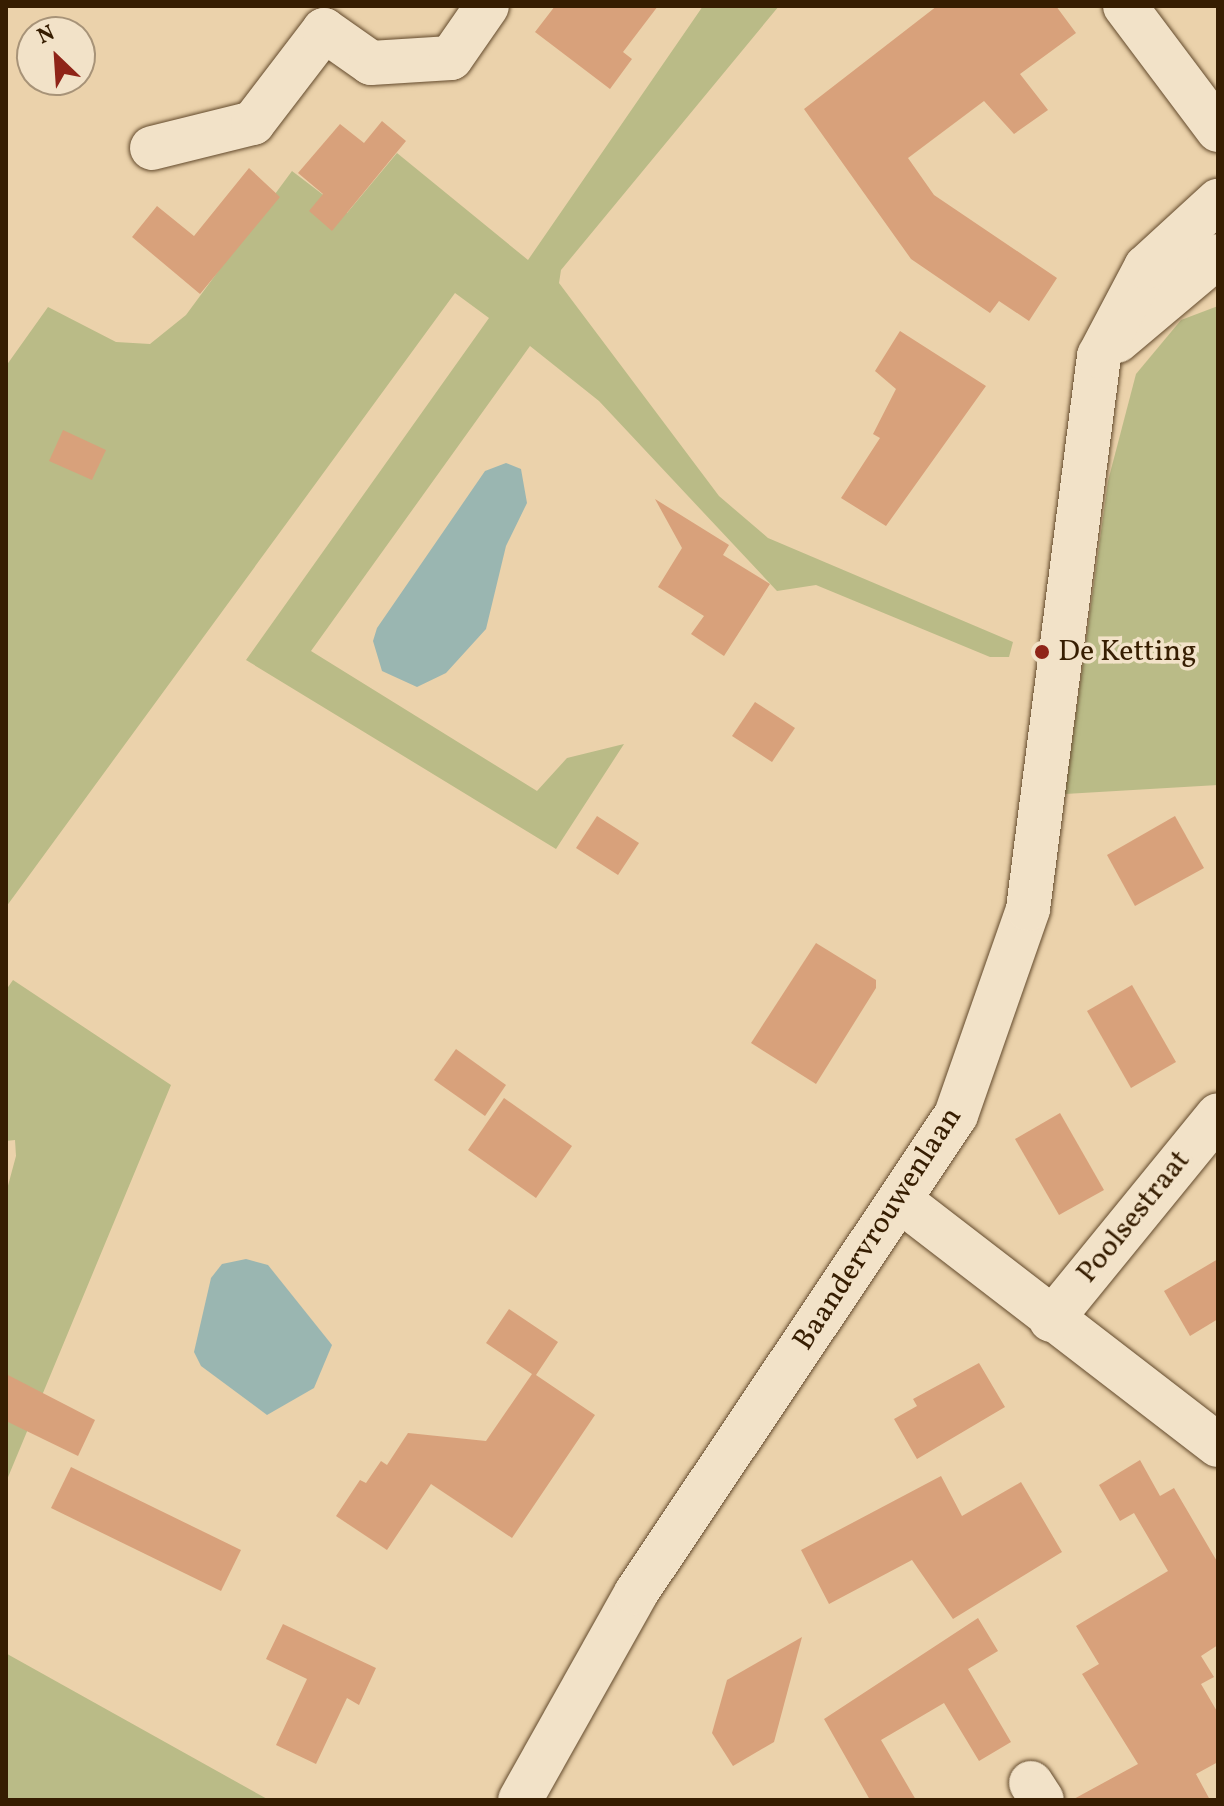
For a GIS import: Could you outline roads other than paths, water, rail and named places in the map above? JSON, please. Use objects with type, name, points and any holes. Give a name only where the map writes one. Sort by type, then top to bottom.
[{"type":"street","points":[[152,148],[253,123],[324,30],[371,63],[451,58],[487,6]]},
{"type":"street","points":[[1125,6],[1218,130]]},
{"type":"street","name":"Baandervrouwenlaan","points":[[520,1800],[636,1593],[956,1115],[1028,909],[1099,356],[1146,267],[1218,201]]},
{"type":"street","points":[[1099,356],[1218,256]]},
{"type":"street","name":"Poolsestraat","points":[[1051,1320],[1218,1115]]},
{"type":"street","points":[[901,1201],[1051,1320],[1218,1445]]},
{"type":"water","points":[[506,463],[521,469],[527,503],[506,546],[486,629],[446,673],[417,687],[382,671],[373,641],[377,628],[485,471]]},
{"type":"water","points":[[246,1259],[268,1265],[332,1345],[314,1388],[267,1415],[201,1366],[194,1352],[211,1278],[222,1264]]},
{"type":"place","name":"De Ketting","points":[[1042,652]]}]
